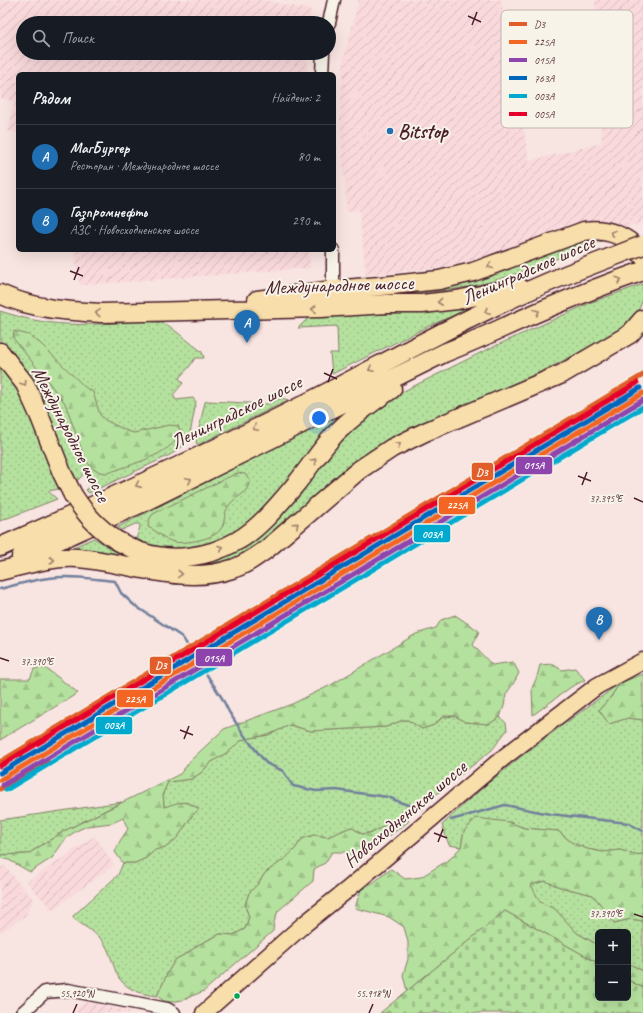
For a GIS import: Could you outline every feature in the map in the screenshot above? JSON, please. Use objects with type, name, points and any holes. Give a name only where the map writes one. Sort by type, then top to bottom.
[{"type":"highway","points":[[137,312],[333,290],[439,280],[473,272],[575,233],[588,230],[602,230],[619,235],[634,245],[643,256]]},
{"type":"highway","name":"Ленинградское шоссе","points":[[0,547],[150,479],[300,406],[434,336],[520,294],[643,245]]},
{"type":"highway","name":"Ленинградское шоссе","points":[[0,566],[144,502],[431,360],[594,288],[643,271]]},
{"type":"highway","name":"Международное шоссе","points":[[0,294],[38,306],[70,311],[102,313],[321,308],[387,304],[422,304],[457,300],[560,277]]},
{"type":"highway","points":[[0,571],[46,560],[77,558],[184,575],[208,574],[232,569],[251,560],[267,549],[359,470],[392,448],[425,432],[562,374],[630,334],[643,319]]},
{"type":"highway","name":"Международное шоссе","points":[[0,352],[25,384],[62,473],[73,494],[89,518],[103,531],[116,540],[141,552],[158,556],[179,558],[201,555],[238,541],[265,519],[295,485],[335,435],[372,402],[406,380],[476,341]]},
{"type":"main road","name":"Новосходненское шоссе","points":[[204,1013],[302,926],[503,758],[597,686],[643,661]]},
{"type":"street","points":[[331,16],[334,0]]},
{"type":"street","points":[[322,72],[323,60]]},
{"type":"street","points":[[333,252],[333,290]]},
{"type":"street","points":[[22,1013],[45,992],[68,990],[167,1009],[174,1013]]},
{"type":"shaded area","points":[[0,0],[262,0],[311,10],[311,16],[16,16],[16,60],[308,60],[307,72],[16,72],[16,133],[8,131],[15,101],[0,98]]},
{"type":"shaded area","points":[[359,0],[501,0],[503,10],[501,10],[501,128],[523,128],[529,161],[602,143],[601,128],[633,128],[633,10],[595,10],[595,0],[643,0],[643,223],[625,227],[595,220],[569,224],[486,257],[440,268],[366,275],[359,209],[347,212],[340,119],[343,62]]},
{"type":"shaded area","points":[[74,252],[309,252],[310,268],[80,285]]},
{"type":"shaded area","points":[[95,836],[114,865],[52,910],[27,882]]},
{"type":"shaded area","points":[[4,866],[34,900],[25,916],[0,933],[0,869]]},
{"type":"shaded area","points":[[85,1002],[138,1013],[71,1013]]},
{"type":"green space","points":[[604,240],[525,271],[493,281],[463,288],[435,292],[365,297],[364,292],[577,242]]},
{"type":"green space","points":[[643,284],[643,299],[634,317],[625,326],[606,339],[515,385],[412,429],[267,541],[234,561],[216,566],[174,567],[206,562],[368,414],[394,396],[482,352],[592,302]]},
{"type":"green space","points":[[472,304],[479,305],[431,325],[332,374],[330,353],[338,353],[337,326],[298,328],[306,320],[314,316],[431,313]]},
{"type":"green space","points":[[0,311],[49,323],[92,324],[151,321],[169,326],[201,351],[204,358],[195,358],[179,378],[183,383],[173,395],[176,400],[193,398],[196,402],[190,434],[184,445],[168,456],[89,493],[86,490],[91,478],[87,471],[75,483],[18,361],[0,341]]},
{"type":"green space","points":[[14,331],[29,335],[41,344],[86,388],[93,392],[100,415],[105,420],[134,433],[169,425],[178,426],[181,433],[168,448],[149,458],[108,473],[96,471],[88,463],[84,456],[65,403],[13,338]]},
{"type":"green space","points":[[0,366],[17,390],[29,415],[59,489],[48,491],[57,499],[0,521]]},
{"type":"green space","points":[[282,398],[288,400],[200,444],[197,444],[196,442],[205,402],[268,404]]},
{"type":"green space","points":[[352,408],[260,514],[233,534],[201,548],[161,549],[135,542],[140,527],[139,524],[135,524],[122,530],[118,527]]},
{"type":"green space","points":[[237,473],[245,474],[250,480],[248,486],[246,490],[228,507],[222,527],[217,533],[199,540],[174,542],[148,527],[149,520],[153,514]]},
{"type":"green space","points":[[94,538],[123,556],[62,552]]},
{"type":"green space","points":[[455,615],[479,631],[473,645],[492,665],[513,662],[519,673],[506,694],[500,717],[489,724],[465,722],[455,716],[443,716],[434,725],[422,729],[408,720],[403,720],[386,727],[311,731],[290,725],[268,735],[245,739],[239,742],[231,750],[210,763],[202,772],[192,779],[168,782],[163,793],[164,807],[182,802],[199,809],[191,817],[178,837],[168,846],[155,850],[146,858],[135,863],[123,863],[115,852],[128,829],[123,818],[112,823],[87,826],[76,831],[66,838],[52,858],[30,872],[9,860],[0,858],[0,855],[28,854],[64,831],[180,774],[192,759],[224,729],[292,704],[331,685],[416,634],[436,628],[441,620]]},
{"type":"green space","points":[[552,664],[562,670],[575,668],[585,680],[571,687],[533,715],[532,688],[540,665]]},
{"type":"green space","points":[[45,668],[78,693],[0,740],[0,679],[30,679],[34,669]]},
{"type":"green space","points":[[643,674],[643,720],[628,718],[609,724],[599,710],[610,698],[620,683]]},
{"type":"green space","points":[[620,683],[610,698],[599,710],[609,724],[628,718],[643,720],[643,854],[636,855],[620,850],[603,852],[587,849],[571,842],[558,831],[524,828],[509,822],[464,831],[461,847],[449,845],[442,825],[506,769]]},
{"type":"green space","points":[[455,716],[466,722],[489,724],[500,717],[506,723],[507,730],[492,750],[409,816],[396,818],[374,832],[362,834],[351,827],[328,837],[314,835],[302,839],[286,858],[265,873],[258,884],[249,893],[245,905],[249,917],[245,929],[233,935],[220,934],[198,945],[188,953],[176,959],[169,970],[157,996],[136,991],[126,986],[119,978],[109,953],[101,939],[73,918],[73,916],[118,875],[123,863],[135,863],[146,858],[155,850],[168,846],[178,837],[191,817],[199,809],[182,802],[164,808],[163,793],[168,782],[192,779],[202,772],[210,763],[231,750],[239,742],[245,739],[268,735],[290,725],[311,731],[386,727],[403,720],[408,720],[422,729],[434,725],[443,717]]},
{"type":"green space","points":[[122,802],[64,831],[28,854],[0,855],[0,820]]},
{"type":"green space","points":[[409,816],[408,822],[362,856],[356,857],[344,852],[332,852],[325,863],[314,869],[313,881],[278,911],[274,922],[273,931],[204,991],[182,1000],[172,1002],[164,1001],[157,996],[169,970],[176,959],[188,953],[198,945],[220,934],[233,935],[245,929],[249,917],[245,905],[249,893],[258,884],[265,873],[286,858],[302,839],[314,835],[328,837],[351,827],[362,834],[374,832],[396,818]]},
{"type":"green space","points":[[476,818],[509,822],[524,828],[558,831],[571,842],[587,849],[603,852],[620,850],[636,855],[643,854],[643,921],[631,919],[614,923],[593,895],[560,887],[545,881],[531,885],[540,902],[555,909],[577,933],[595,943],[595,961],[505,911],[407,991],[403,975],[408,959],[408,942],[404,927],[389,917],[355,908],[361,889],[374,882],[391,869],[405,879],[421,877],[450,859],[461,847],[464,831]]},
{"type":"green space","points":[[545,881],[560,887],[593,895],[614,923],[631,919],[643,921],[643,971],[631,965],[631,929],[595,929],[595,943],[577,933],[555,909],[540,902],[530,885]]},
{"type":"green space","points":[[505,911],[595,961],[595,1001],[631,1001],[631,982],[643,988],[643,1013],[380,1013]]},
{"type":"green space","points":[[631,965],[643,971],[643,988],[631,982]]},
{"type":"waterway","points":[[0,589],[36,580],[57,577],[115,581],[121,593],[134,605],[182,637],[244,735],[266,763],[283,771],[293,786],[316,791],[336,790],[388,797],[422,809]]},
{"type":"waterway","points":[[451,820],[505,805],[550,814],[628,823],[643,831]]},
{"type":"transit line","name":"D3","points":[[0,762],[643,375]]},
{"type":"transit line","name":"005А","points":[[0,766],[637,383]]},
{"type":"transit line","name":"763А","points":[[0,773],[640,388]]},
{"type":"transit line","name":"225А","points":[[0,780],[643,393]]},
{"type":"transit line","name":"015А","points":[[3,785],[643,400]]},
{"type":"transit line","name":"003А","points":[[6,790],[643,407]]},
{"type":"transit line","name":"D3","points":[[0,789],[47,761]]},
{"type":"place","name":"Bitstop","points":[[390,131]]},
{"type":"place","name":"МагБургер","points":[[247,343]]},
{"type":"place","name":"Газпромнефть","points":[[599,640]]}]
